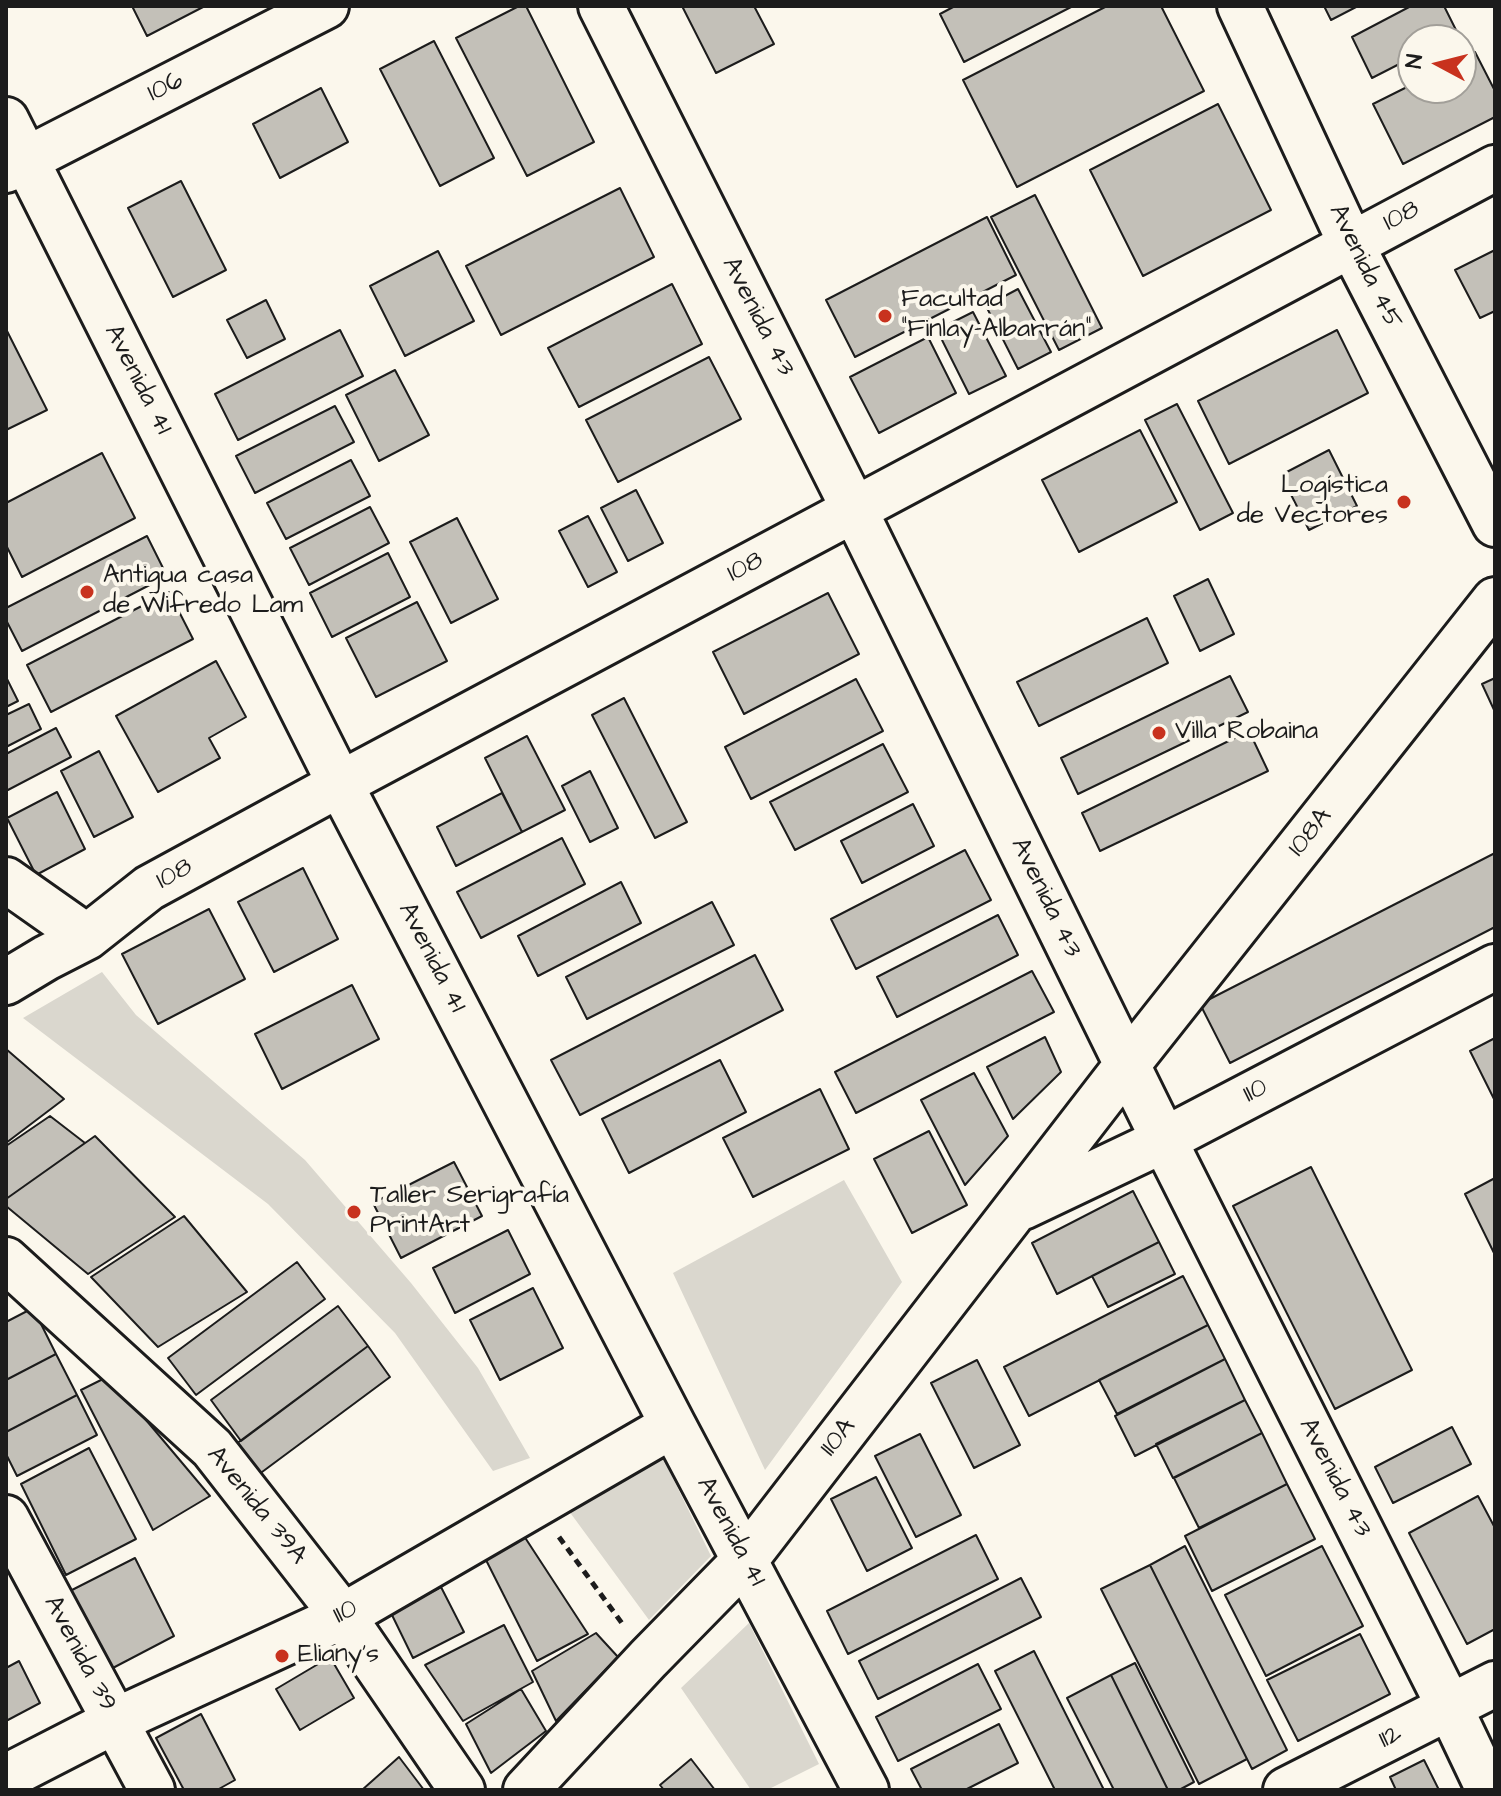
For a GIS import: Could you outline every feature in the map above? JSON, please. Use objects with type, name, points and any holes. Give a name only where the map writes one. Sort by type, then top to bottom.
[{"type":"street","name":"106","points":[[16,165],[326,6]]},
{"type":"street","name":"Avenida 43","points":[[601,6],[1489,1790]]},
{"type":"street","name":"Avenida 45","points":[[1240,6],[1351,244],[1495,524]]},
{"type":"street","name":"Avenida 41","points":[[6,120],[16,165],[866,1790]]},
{"type":"street","name":"108","points":[[6,982],[87,937],[149,888],[1495,168]]},
{"type":"street","name":"108A","points":[[1127,1065],[1495,600]]},
{"type":"street","points":[[6,880],[87,937]]},
{"type":"street","name":"110","points":[[1014,1211],[1164,1140],[1495,967]]},
{"type":"street","name":"110A","points":[[526,1790],[745,1560],[1127,1065]]},
{"type":"street","name":"Avenida 39A","points":[[6,1260],[212,1448],[343,1616],[462,1790]]},
{"type":"street","name":"110","points":[[6,1777],[115,1721],[343,1616],[673,1425]]},
{"type":"street","name":"Avenida 39","points":[[6,1518],[152,1790]]},
{"type":"street","name":"112","points":[[1286,1790],[1495,1684]]},
{"type":"path","points":[[536,1505],[648,1659]]},
{"type":"shaded area","points":[[102,972],[136,1015],[305,1160],[411,1283],[478,1368],[530,1458],[493,1471],[395,1333],[268,1204],[23,1018]]},
{"type":"shaded area","points":[[844,1180],[902,1282],[765,1470],[673,1273]]},
{"type":"shaded area","points":[[661,1454],[711,1556],[649,1620],[566,1507]]},
{"type":"shaded area","points":[[749,1623],[819,1764],[767,1790],[751,1790],[681,1688]]},
{"type":"building","points":[[132,6],[205,6],[147,36]]},
{"type":"building","points":[[519,6],[526,6],[594,142],[527,176],[456,38]]},
{"type":"building","points":[[682,6],[754,6],[774,44],[716,73]]},
{"type":"building","points":[[955,6],[1073,6],[964,62],[940,14]]},
{"type":"building","points":[[1107,6],[1161,6],[1204,91],[1017,187],[963,80]]},
{"type":"building","points":[[1324,6],[1358,6],[1331,20]]},
{"type":"building","points":[[1411,6],[1444,6],[1453,24],[1397,24],[1397,65],[1372,78],[1352,37]]},
{"type":"building","points":[[434,41],[494,158],[440,186],[380,69]]},
{"type":"building","points":[[1477,56],[1495,91],[1495,117],[1403,164],[1373,104],[1397,92],[1397,104],[1477,104]]},
{"type":"building","points":[[321,88],[348,142],[280,178],[253,124]]},
{"type":"building","points":[[1218,104],[1271,210],[1143,276],[1090,170]]},
{"type":"building","points":[[181,181],[226,270],[173,297],[128,208]]},
{"type":"building","points":[[620,188],[654,257],[501,335],[466,266]]},
{"type":"building","points":[[1035,195],[1102,328],[1059,350],[991,217]]},
{"type":"building","points":[[987,217],[1016,275],[855,357],[826,300]]},
{"type":"building","points":[[1495,250],[1495,311],[1480,318],[1455,270]]},
{"type":"building","points":[[438,251],[474,321],[405,356],[370,286]]},
{"type":"building","points":[[672,284],[702,344],[579,407],[548,348]]},
{"type":"building","points":[[1018,289],[1051,352],[1018,369],[986,306]]},
{"type":"building","points":[[266,300],[285,339],[247,358],[227,320]]},
{"type":"building","points":[[973,312],[1006,376],[969,394],[937,330]]},
{"type":"building","points":[[6,329],[47,410],[6,430]]},
{"type":"building","points":[[340,330],[363,376],[238,440],[215,394]]},
{"type":"building","points":[[1337,330],[1368,393],[1229,464],[1198,401]]},
{"type":"building","points":[[928,337],[956,393],[879,433],[850,377]]},
{"type":"building","points":[[709,357],[741,419],[618,482],[586,420]]},
{"type":"building","points":[[395,370],[429,435],[379,461],[346,395]]},
{"type":"building","points":[[1177,404],[1233,513],[1200,530],[1145,420]]},
{"type":"building","points":[[335,406],[354,442],[255,493],[236,456]]},
{"type":"building","points":[[1140,430],[1177,502],[1079,552],[1042,480]]},
{"type":"building","points":[[1329,450],[1357,506],[1309,530],[1281,475]]},
{"type":"building","points":[[102,453],[135,518],[22,577],[6,545],[6,503]]},
{"type":"building","points":[[351,460],[370,496],[286,539],[267,503]]},
{"type":"building","points":[[636,490],[663,543],[628,561],[601,508]]},
{"type":"building","points":[[370,507],[389,543],[309,585],[290,548]]},
{"type":"building","points":[[588,516],[617,572],[588,587],[559,531]]},
{"type":"building","points":[[457,518],[498,599],[451,623],[410,542]]},
{"type":"building","name":"Antigua casa de Wifredo Lam","points":[[147,536],[167,576],[22,651],[6,620],[6,608]]},
{"type":"building","points":[[388,553],[410,597],[332,637],[310,593]]},
{"type":"building","points":[[1208,579],[1234,634],[1200,651],[1174,596]]},
{"type":"building","points":[[169,592],[193,639],[51,712],[27,665]]},
{"type":"building","points":[[828,593],[859,654],[744,714],[713,652]]},
{"type":"building","points":[[417,602],[447,661],[376,697],[346,638]]},
{"type":"building","points":[[1147,618],[1168,663],[1039,726],[1017,682]]},
{"type":"building","points":[[216,661],[246,717],[209,738],[220,758],[158,792],[116,716]]},
{"type":"building","name":"Villa Robaina","points":[[1230,676],[1248,712],[1078,794],[1061,758]]},
{"type":"building","points":[[6,677],[18,701],[6,707]]},
{"type":"building","points":[[1495,678],[1495,712],[1482,684]]},
{"type":"building","points":[[856,679],[883,731],[751,799],[725,747]]},
{"type":"building","points":[[624,698],[687,822],[655,838],[592,715]]},
{"type":"building","points":[[29,704],[41,729],[6,747],[6,715]]},
{"type":"building","points":[[56,728],[71,757],[6,791],[6,754]]},
{"type":"building","points":[[1249,731],[1268,771],[1100,851],[1082,813]]},
{"type":"building","points":[[527,736],[565,810],[522,832],[485,758]]},
{"type":"building","points":[[883,744],[908,792],[795,850],[770,802]]},
{"type":"building","points":[[99,751],[133,817],[94,837],[61,771]]},
{"type":"building","points":[[590,771],[618,828],[590,842],[562,786]]},
{"type":"building","points":[[57,792],[85,849],[36,875],[7,818]]},
{"type":"building","points":[[502,793],[522,832],[456,866],[437,827]]},
{"type":"building","points":[[913,804],[934,846],[862,883],[841,841]]},
{"type":"building","points":[[562,838],[585,884],[481,938],[457,892]]},
{"type":"building","points":[[965,850],[991,900],[856,969],[831,919]]},
{"type":"building","points":[[1495,853],[1495,927],[1230,1063],[1200,1004]]},
{"type":"building","points":[[303,868],[338,939],[274,972],[238,902]]},
{"type":"building","points":[[621,882],[641,923],[538,976],[518,936]]},
{"type":"building","points":[[712,902],[734,945],[587,1019],[566,977]]},
{"type":"building","points":[[209,909],[245,979],[158,1024],[122,954]]},
{"type":"building","points":[[998,915],[1018,955],[897,1017],[877,977]]},
{"type":"building","points":[[755,955],[783,1010],[580,1115],[551,1060]]},
{"type":"building","points":[[1032,971],[1054,1012],[856,1113],[835,1072]]},
{"type":"building","points":[[352,985],[379,1039],[282,1089],[255,1034]]},
{"type":"building","points":[[1045,1037],[1061,1072],[1013,1119],[987,1067]]},
{"type":"building","points":[[1495,1038],[1495,1101],[1470,1051]]},
{"type":"building","points":[[6,1049],[64,1099],[6,1143]]},
{"type":"building","points":[[720,1060],[746,1112],[629,1173],[602,1119]]},
{"type":"building","points":[[974,1073],[1008,1136],[965,1185],[921,1100]]},
{"type":"building","points":[[820,1089],[849,1149],[753,1197],[723,1138]]},
{"type":"building","points":[[50,1116],[85,1143],[6,1199],[6,1146]]},
{"type":"building","points":[[929,1131],[967,1205],[912,1233],[874,1159]]},
{"type":"building","points":[[95,1136],[175,1217],[88,1274],[6,1206],[6,1199]]},
{"type":"building","points":[[454,1162],[482,1216],[401,1258],[373,1203]]},
{"type":"building","points":[[1311,1167],[1412,1370],[1335,1409],[1233,1206]]},
{"type":"building","points":[[1495,1178],[1495,1253],[1494,1253],[1465,1194]]},
{"type":"building","points":[[1133,1191],[1159,1242],[1057,1294],[1032,1243]]},
{"type":"building","points":[[184,1216],[247,1292],[158,1347],[91,1277]]},
{"type":"building","points":[[508,1230],[530,1274],[455,1313],[433,1268]]},
{"type":"building","points":[[1159,1242],[1175,1274],[1108,1307],[1092,1276]]},
{"type":"building","points":[[297,1262],[325,1299],[196,1395],[168,1358]]},
{"type":"building","points":[[1183,1276],[1208,1325],[1029,1416],[1004,1367]]},
{"type":"building","points":[[533,1288],[563,1348],[500,1380],[470,1320]]},
{"type":"building","points":[[338,1306],[368,1346],[241,1441],[211,1400]]},
{"type":"building","points":[[33,1308],[56,1354],[6,1380],[6,1322]]},
{"type":"building","points":[[1208,1325],[1225,1359],[1117,1414],[1099,1380]]},
{"type":"building","points":[[368,1346],[390,1377],[258,1475],[236,1444]]},
{"type":"building","points":[[56,1354],[77,1395],[6,1432],[6,1380]]},
{"type":"building","points":[[1225,1359],[1245,1400],[1135,1456],[1115,1416]]},
{"type":"building","points":[[977,1360],[1020,1445],[974,1468],[931,1383]]},
{"type":"building","points":[[109,1376],[210,1496],[153,1530],[81,1390]]},
{"type":"building","points":[[77,1395],[97,1435],[17,1476],[6,1454],[6,1432]]},
{"type":"building","points":[[1245,1400],[1262,1433],[1173,1478],[1156,1444]]},
{"type":"building","points":[[1452,1427],[1471,1464],[1393,1503],[1375,1467]]},
{"type":"building","points":[[1262,1433],[1287,1484],[1199,1528],[1174,1478]]},
{"type":"building","points":[[920,1434],[961,1515],[916,1537],[875,1456]]},
{"type":"building","points":[[89,1448],[136,1539],[66,1575],[21,1484]]},
{"type":"building","points":[[876,1477],[912,1548],[867,1571],[831,1499]]},
{"type":"building","points":[[1287,1484],[1315,1539],[1212,1591],[1185,1536]]},
{"type":"building","points":[[1478,1496],[1495,1528],[1495,1629],[1467,1644],[1409,1533]]},
{"type":"building","points":[[976,1535],[998,1579],[848,1654],[827,1611]]},
{"type":"building","points":[[524,1536],[588,1634],[537,1661],[486,1560]]},
{"type":"building","points":[[1185,1546],[1287,1750],[1252,1769],[1150,1565]]},
{"type":"building","points":[[1322,1546],[1363,1626],[1266,1676],[1225,1595]]},
{"type":"building","points":[[135,1558],[174,1636],[109,1670],[70,1591]]},
{"type":"building","points":[[1150,1565],[1247,1759],[1199,1784],[1101,1589]]},
{"type":"building","points":[[1021,1578],[1041,1617],[878,1699],[859,1661]]},
{"type":"building","points":[[441,1587],[464,1632],[413,1658],[391,1613]]},
{"type":"building","points":[[504,1625],[533,1682],[463,1721],[425,1665]]},
{"type":"building","points":[[596,1633],[618,1657],[556,1721],[532,1671]]},
{"type":"building","points":[[1360,1634],[1390,1694],[1298,1741],[1267,1680]]},
{"type":"building","points":[[1034,1651],[1104,1790],[1055,1790],[995,1671]]},
{"type":"building","points":[[330,1657],[354,1698],[300,1730],[276,1689]]},
{"type":"building","points":[[19,1661],[40,1703],[6,1721],[6,1668]]},
{"type":"building","points":[[1135,1663],[1194,1782],[1179,1790],[1168,1790],[1111,1675]]},
{"type":"building","points":[[978,1664],[1001,1709],[898,1761],[876,1717]]},
{"type":"building","points":[[1111,1675],[1168,1790],[1114,1790],[1067,1698]]},
{"type":"building","points":[[521,1689],[546,1731],[491,1773],[466,1724]]},
{"type":"building","points":[[201,1714],[235,1780],[217,1790],[184,1790],[156,1738]]},
{"type":"building","points":[[999,1724],[1018,1763],[965,1790],[922,1790],[911,1769]]},
{"type":"building","points":[[399,1757],[424,1790],[362,1790]]},
{"type":"building","points":[[691,1759],[715,1790],[664,1790],[660,1785]]},
{"type":"building","points":[[1424,1760],[1439,1790],[1396,1790],[1390,1777]]},
{"type":"place","name":"Facultad \"Finlay-Albarrán\"","points":[[885,316]]},
{"type":"place","name":"Logística de Vectores","points":[[1404,502]]},
{"type":"place","name":"Antigua casa de Wifredo Lam","points":[[87,592]]},
{"type":"place","name":"Villa Robaina","points":[[1159,733]]},
{"type":"place","name":"Taller Serigrafía PrintArt","points":[[354,1212]]},
{"type":"place","name":"Eliany's","points":[[282,1656]]}]
